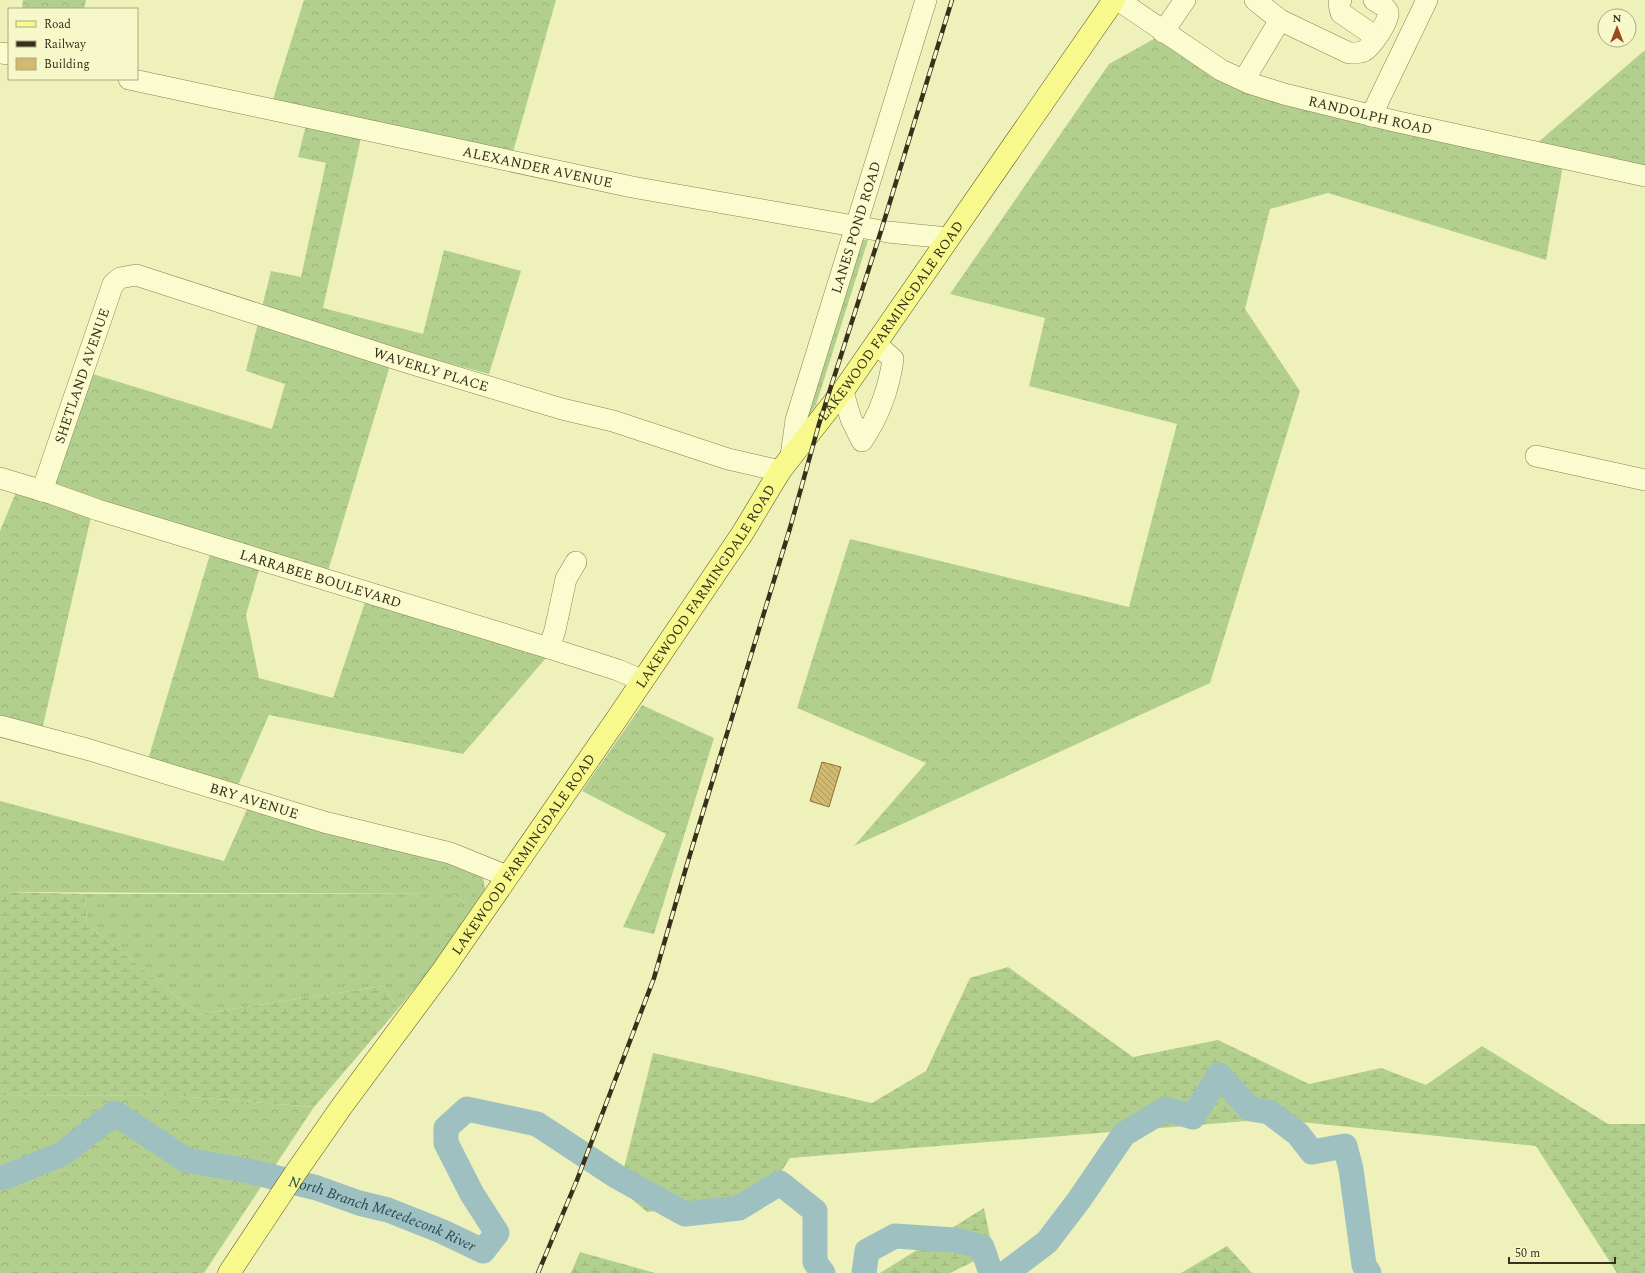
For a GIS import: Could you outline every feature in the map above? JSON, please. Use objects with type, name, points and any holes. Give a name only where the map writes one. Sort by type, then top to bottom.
[{"type":"main road","name":"LAKEWOOD FARMINGDALE ROAD","points":[[229,1273],[324,1132],[434,982],[508,876],[742,534],[785,463],[843,392],[948,238],[1114,0]]},
{"type":"street","name":"LANES POND ROAD","points":[[785,463],[796,420],[926,0]]},
{"type":"street","name":"RANDOLPH ROAD","points":[[1118,0],[1221,70],[1284,94],[1371,116],[1645,176]]},
{"type":"street","points":[[1163,32],[1185,0]]},
{"type":"street","points":[[1255,0],[1280,20],[1349,53],[1364,51],[1388,21],[1389,13],[1374,0]]},
{"type":"street","points":[[1341,0],[1339,4],[1341,13],[1376,37]]},
{"type":"street","points":[[1371,116],[1427,0]]},
{"type":"street","points":[[1244,80],[1280,20]]},
{"type":"street","name":"ALEXANDER AVENUE","points":[[134,80],[632,187],[910,235],[948,238]]},
{"type":"street","name":"WAVERLY PLACE","points":[[136,275],[406,362],[562,409],[614,421],[728,459],[785,463]]},
{"type":"street","name":"SHETLAND AVENUE","points":[[42,491],[113,284],[120,278],[136,275]]},
{"type":"street","points":[[843,392],[851,419],[862,441],[880,410],[891,377],[893,359],[876,344]]},
{"type":"street","points":[[1536,456],[1645,480]]},
{"type":"street","name":"LARRABEE BOULEVARD","points":[[0,478],[98,510],[549,648],[618,670],[641,680]]},
{"type":"street","points":[[549,648],[555,630],[566,579],[576,562]]},
{"type":"street","name":"BRY AVENUE","points":[[0,726],[98,753],[324,822],[450,853],[508,876]]},
{"type":"green space","points":[[23,0],[86,0],[84,8],[22,8]]},
{"type":"green space","points":[[304,0],[556,0],[511,159],[363,129],[323,308],[423,334],[444,250],[521,271],[489,374],[395,349],[328,571],[264,552],[246,615],[259,678],[333,698],[369,590],[558,644],[463,754],[269,715],[235,792],[146,766],[215,538],[94,504],[42,730],[0,718],[0,531],[21,480],[47,487],[83,371],[272,429],[285,384],[246,371],[271,271],[301,277],[326,163],[298,157],[308,117],[270,109]]},
{"type":"green space","points":[[1159,36],[1296,97],[1528,151],[1645,50],[1645,176],[1564,160],[1546,260],[1328,193],[1270,209],[1245,309],[1300,391],[1210,683],[854,846],[926,763],[797,708],[850,539],[1129,607],[1177,424],[1029,386],[1045,318],[950,294],[1109,64]]},
{"type":"green space","points":[[862,240],[868,240],[816,405],[807,418]]},
{"type":"green space","points":[[642,705],[714,738],[654,934],[623,927],[666,834],[582,791]]},
{"type":"green space","points":[[0,801],[224,861],[249,805],[447,859],[476,872],[473,893],[466,903],[453,894],[0,892]]},
{"type":"green space","points":[[476,872],[483,876],[485,889],[428,972],[398,1009],[384,986],[198,1014],[87,924],[85,894],[453,894],[466,903]]},
{"type":"green space","points":[[0,892],[85,894],[87,924],[198,1014],[384,986],[398,1009],[314,1107],[178,1096],[0,1095]]},
{"type":"green space","points":[[1008,967],[1133,1057],[1218,1040],[1309,1084],[1381,1068],[1426,1085],[1482,1046],[1608,1124],[1645,1124],[1645,1273],[1617,1273],[1536,1146],[1271,1119],[790,1158],[764,1198],[647,1212],[619,1188],[653,1053],[872,1103],[926,1071],[970,978]]},
{"type":"green space","points":[[0,1095],[178,1096],[314,1107],[204,1273],[0,1273]]},
{"type":"green space","points":[[984,1208],[993,1252],[950,1273],[880,1273]]},
{"type":"green space","points":[[1227,1246],[1252,1273],[1181,1273]]},
{"type":"green space","points":[[580,1252],[655,1273],[571,1273]]},
{"type":"building","points":[[822,762],[841,767],[829,807],[810,801]]},
{"type":"waterway","name":"North Branch Metedeconk River","points":[[1006,1273],[1047,1242],[1079,1200],[1124,1134],[1166,1109],[1193,1117],[1219,1075],[1250,1109],[1269,1112],[1298,1134],[1312,1152],[1345,1146],[1351,1169],[1364,1265],[1369,1273]]},
{"type":"waterway","name":"North Branch Metedeconk River","points":[[0,1178],[62,1154],[115,1113],[186,1160],[249,1171],[317,1188],[359,1203],[388,1210],[441,1231],[483,1251],[497,1233],[472,1194],[446,1143],[446,1128],[467,1109],[537,1124],[616,1176],[685,1214],[739,1208],[780,1183],[815,1211],[815,1262],[823,1273]]},
{"type":"waterway","name":"North Branch Metedeconk River","points":[[864,1273],[867,1251],[895,1236],[955,1240],[982,1247],[991,1273]]},
{"type":"railway","points":[[538,1273],[577,1180],[654,978],[688,861],[790,528],[819,424],[881,231],[952,0]]}]
